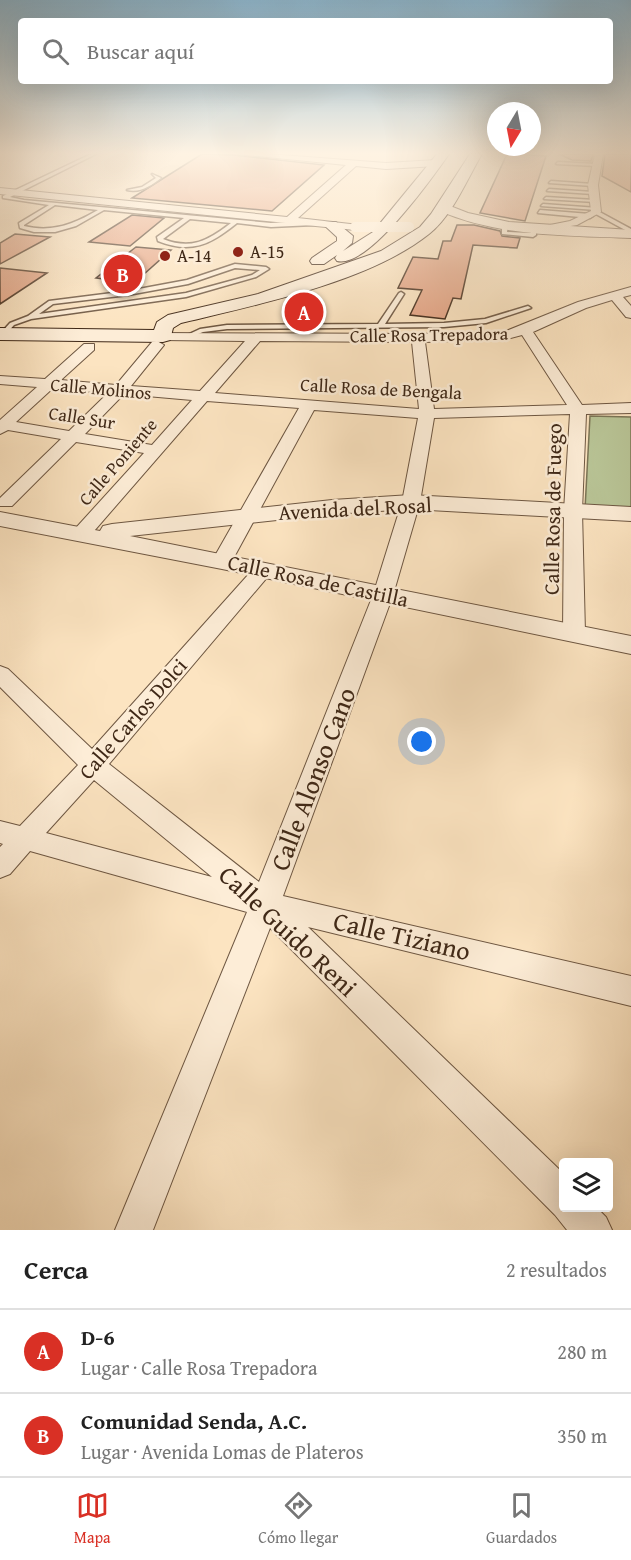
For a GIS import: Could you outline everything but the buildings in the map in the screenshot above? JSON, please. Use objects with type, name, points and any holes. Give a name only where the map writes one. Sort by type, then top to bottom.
[{"type":"main road","points":[[3,330],[107,322],[183,310],[284,280],[320,269],[368,244],[400,211]]},
{"type":"main road","points":[[160,341],[164,326],[175,319],[229,307],[328,277],[387,254],[429,225],[442,211]]},
{"type":"main road","points":[[284,280],[344,243],[345,236],[331,225]]},
{"type":"main road","name":"Calle Rosa Trepadora","points":[[3,330],[160,341]]},
{"type":"street","points":[[196,211],[355,227],[429,225]]},
{"type":"street","points":[[290,220],[300,211]]},
{"type":"street","points":[[452,211],[466,218],[505,225],[630,232]]},
{"type":"street","points":[[549,228],[570,211]]},
{"type":"street","name":"Calle Rosa Trepadora","points":[[160,341],[188,336],[488,337],[525,330],[582,305],[631,291]]},
{"type":"street","points":[[614,295],[631,314]]},
{"type":"street","name":"Calle Rosa de Fuego","points":[[525,330],[578,411],[573,511],[573,633]]},
{"type":"street","name":"Calle Poniente","points":[[81,534],[257,336]]},
{"type":"street","name":"Calle Alonso Cano","points":[[134,1230],[265,904],[383,595],[411,502],[427,414],[418,338]]},
{"type":"street","points":[[3,516],[74,436],[120,390],[160,341]]},
{"type":"street","points":[[2,427],[89,347]]},
{"type":"street","name":"Calle Molinos","points":[[0,380],[202,398]]},
{"type":"street","name":"Calle Rosa de Bengala","points":[[202,398],[427,414],[631,408]]},
{"type":"street","points":[[222,561],[308,405]]},
{"type":"street","name":"Calle Sur","points":[[2,427],[74,436],[154,450]]},
{"type":"street","name":"Avenida del Rosal","points":[[81,534],[332,507],[411,502],[631,514]]},
{"type":"street","name":"Calle Rosa de Castilla","points":[[3,516],[81,534],[631,645]]},
{"type":"street","name":"Calle Carlos Dolci","points":[[0,867],[12,835],[93,765],[263,570]]},
{"type":"street","name":"Calle Guido Reni","points":[[0,674],[93,765],[265,904],[559,1195]]},
{"type":"street","name":"Calle Tiziano","points":[[12,835],[265,904],[631,991]]},
{"type":"street","points":[[575,1212],[593,1230]]},
{"type":"lane","points":[[42,211],[21,224],[22,227],[60,231],[98,211]]},
{"type":"lane","points":[[133,211],[285,226],[314,223]]},
{"type":"lane","points":[[611,211],[630,232]]},
{"type":"lane","points":[[190,216],[160,237],[160,240],[177,244],[201,245],[210,242],[236,221]]},
{"type":"lane","points":[[3,330],[51,302],[177,284],[235,266],[266,270],[254,276],[186,295],[30,316]]},
{"type":"lane","points":[[380,326],[401,294]]},
{"type":"lane","points":[[188,336],[202,330],[227,327],[380,326],[486,321],[528,308]]},
{"type":"green space","points":[[590,416],[631,417],[631,511],[585,509]]},
{"type":"place","name":"A-15","points":[[238,252]]},
{"type":"place","name":"A-14","points":[[165,256]]},
{"type":"place","name":"Comunidad Senda, A.C.","points":[[123,274]]},
{"type":"place","name":"D-6","points":[[304,312]]}]
